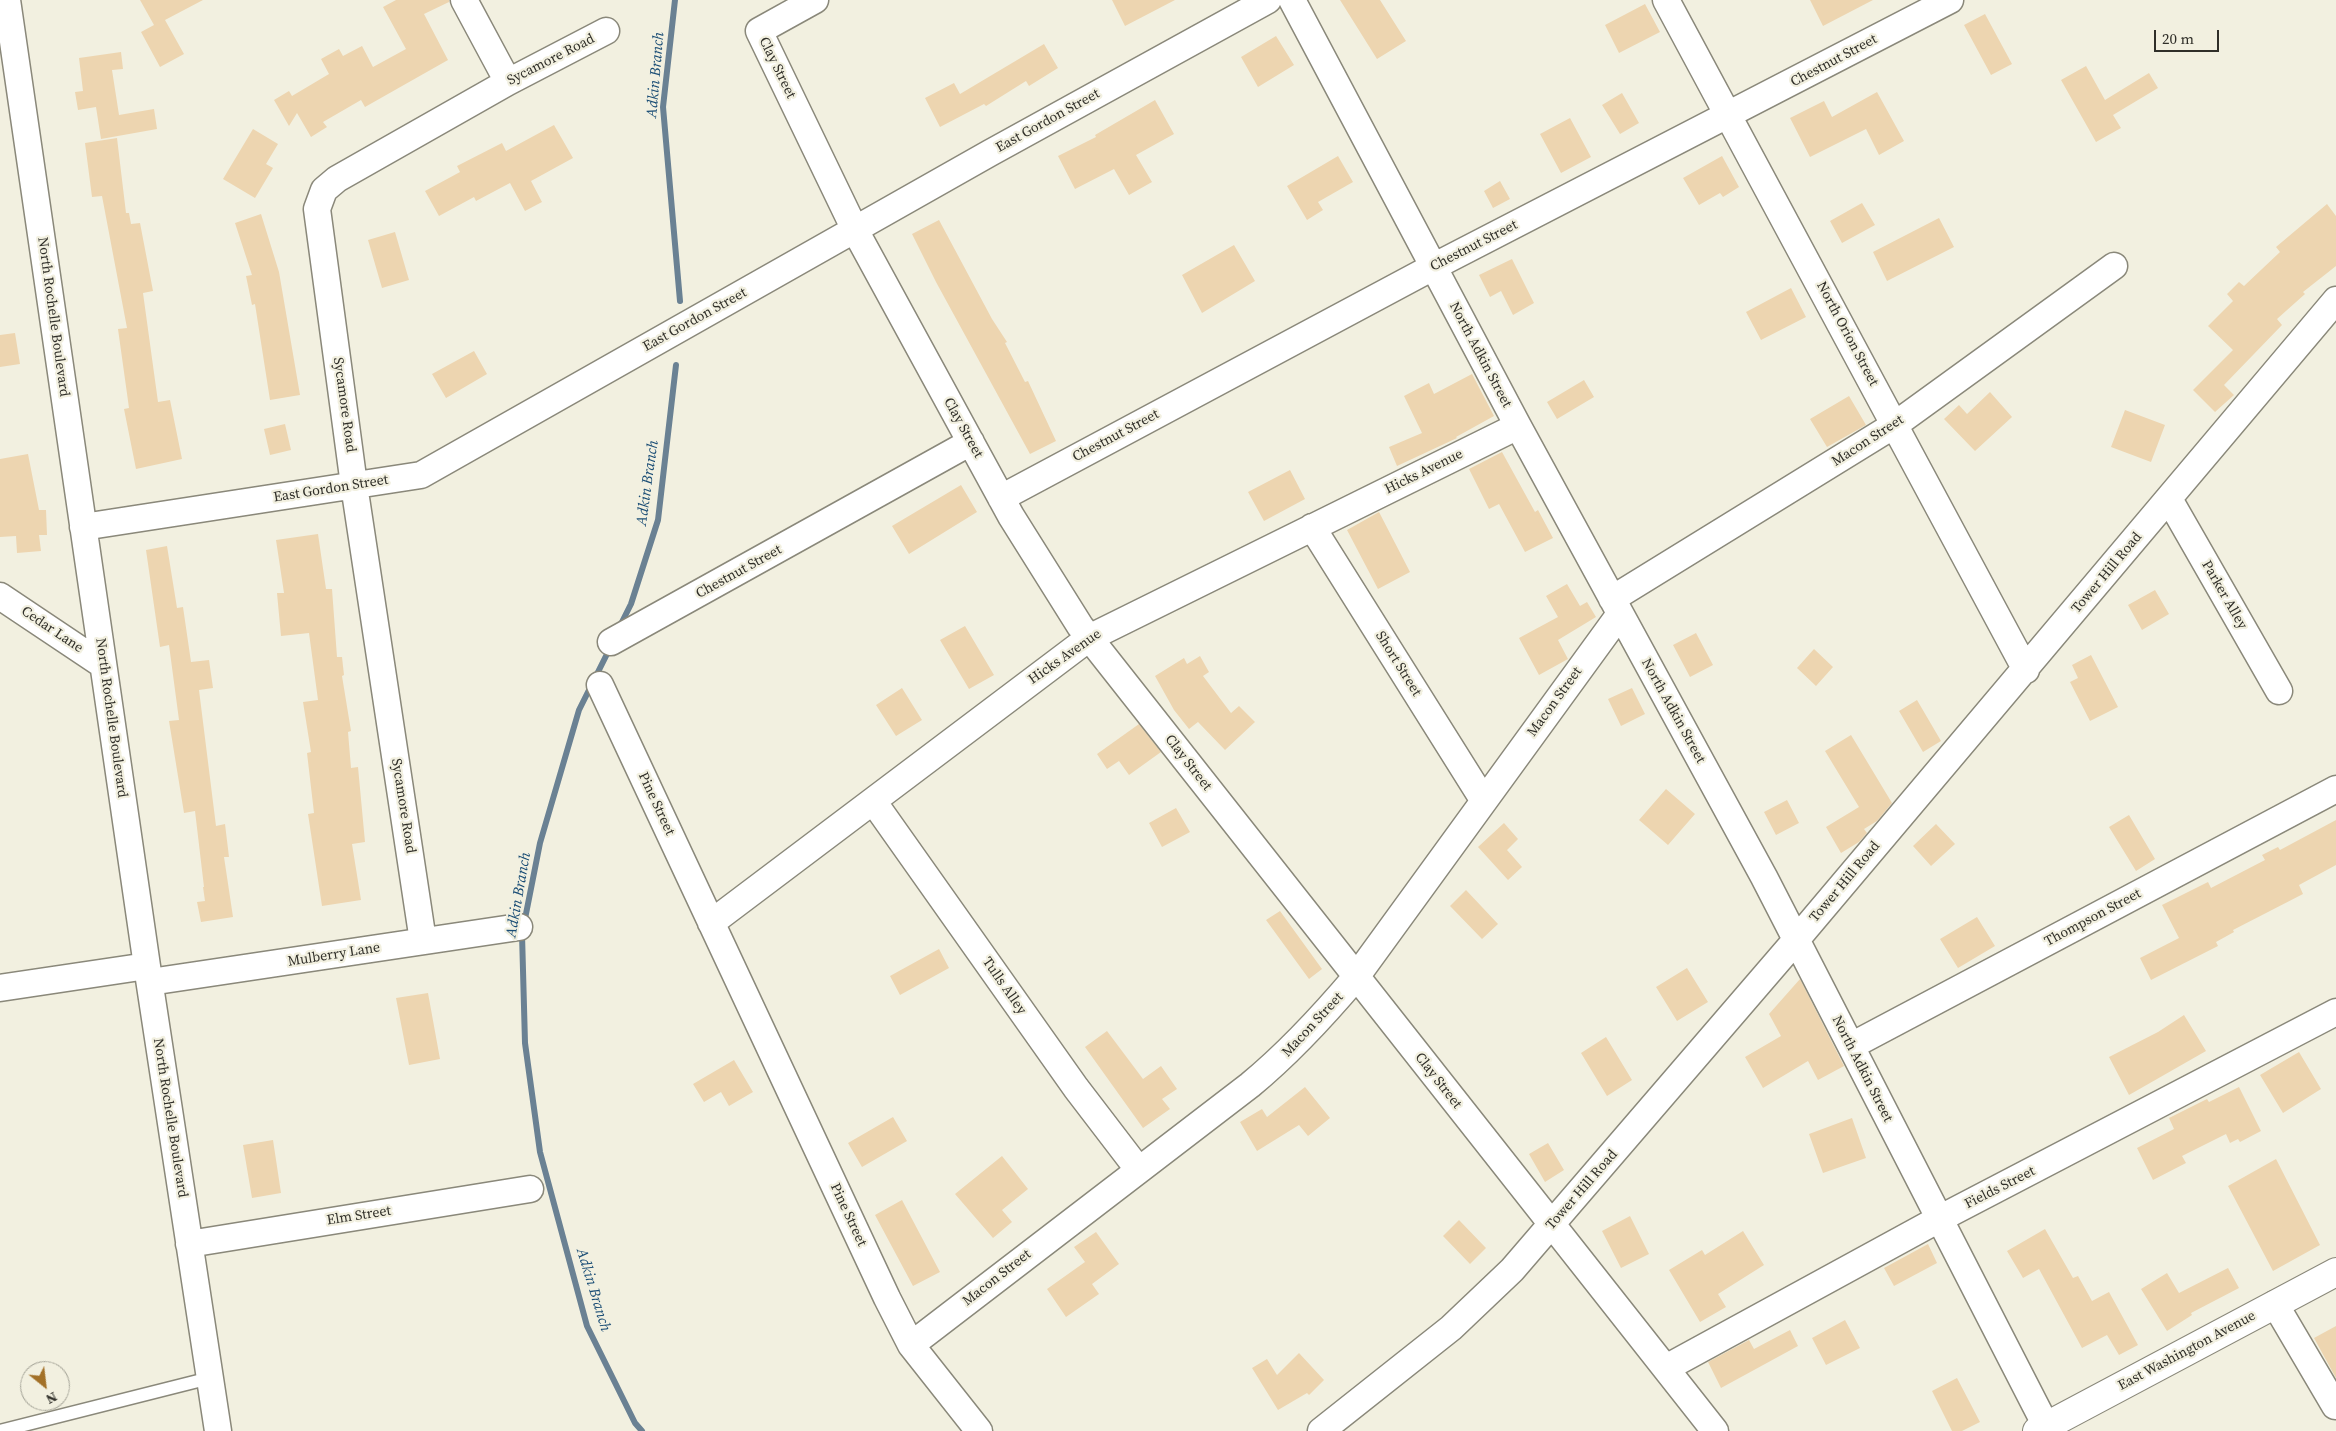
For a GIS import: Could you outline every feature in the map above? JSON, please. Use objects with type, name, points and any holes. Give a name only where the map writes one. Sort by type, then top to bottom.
[{"type":"street","points":[[464,0],[508,82]]},
{"type":"street","name":"Clay Street","points":[[815,0],[759,31],[855,230],[1001,498],[1089,638],[1715,1431]]},
{"type":"street","name":"East Gordon Street","points":[[83,527],[421,475],[1268,0]]},
{"type":"street","name":"North Adkin Street","points":[[1292,0],[1518,426],[1796,940],[1939,1219],[2053,1426]]},
{"type":"street","name":"North Orion Street","points":[[1666,0],[1896,424],[2026,670]]},
{"type":"street","name":"Chestnut Street","points":[[1001,498],[1433,267],[1729,116],[1950,0]]},
{"type":"street","name":"North Rochelle Boulevard","points":[[11,2],[83,527],[148,974],[218,1431]]},
{"type":"street","name":"Sycamore Road","points":[[423,941],[354,485],[317,209],[324,190],[337,179],[508,82],[606,31]]},
{"type":"street","name":"Macon Street","points":[[911,1345],[1285,1056],[1356,978],[1484,801],[1616,607],[1896,424],[2114,266]]},
{"type":"street","name":"Tower Hill Road","points":[[1320,1431],[1451,1328],[1512,1270],[2026,670],[2336,300]]},
{"type":"street","name":"Hicks Avenue","points":[[712,923],[1089,638],[1518,426]]},
{"type":"street","name":"Chestnut Street","points":[[611,642],[971,442]]},
{"type":"street","name":"Parker Alley","points":[[2169,499],[2279,691]]},
{"type":"street","name":"Short Street","points":[[1312,527],[1484,801]]},
{"type":"street","name":"Cedar Lane","points":[[0,596],[103,665]]},
{"type":"street","name":"Pine Street","points":[[600,686],[887,1298],[911,1345],[979,1431]]},
{"type":"street","name":"Thompson Street","points":[[1851,1046],[2336,789]]},
{"type":"street","name":"Tulls Alley","points":[[873,801],[1076,1088],[1138,1169]]},
{"type":"street","name":"Mulberry Lane","points":[[0,988],[148,974],[423,941],[519,927]]},
{"type":"street","name":"Fields Street","points":[[1666,1368],[1939,1219],[2336,1012]]},
{"type":"street","name":"Elm Street","points":[[189,1244],[530,1189]]},
{"type":"street","name":"East Washington Avenue","points":[[2053,1426],[2336,1272]]},
{"type":"street","points":[[2275,1304],[2335,1406]]},
{"type":"lane","points":[[0,1431],[210,1378]]},
{"type":"building","points":[[140,0],[203,0],[165,20],[184,54],[160,67],[141,32],[154,25]]},
{"type":"building","points":[[396,0],[449,0],[449,2],[424,14],[448,60],[365,107],[361,100],[323,122],[327,127],[311,137],[297,113],[289,126],[274,100],[289,91],[292,96],[329,74],[321,59],[339,49],[343,56],[362,46],[373,67],[406,49],[383,7]]},
{"type":"building","points":[[1112,0],[1175,0],[1125,26]]},
{"type":"building","points":[[1340,0],[1380,0],[1406,41],[1377,59]]},
{"type":"building","points":[[1810,0],[1873,0],[1823,26]]},
{"type":"building","points":[[1645,4],[1660,32],[1619,53],[1605,25]]},
{"type":"building","points":[[1985,14],[2012,64],[1991,75],[1964,25]]},
{"type":"building","points":[[1276,36],[1294,65],[1258,87],[1241,57]]},
{"type":"building","points":[[1044,44],[1058,68],[1029,86],[1026,81],[986,106],[984,104],[940,127],[925,98],[954,83],[960,94]]},
{"type":"building","points":[[121,52],[123,69],[112,70],[119,115],[154,109],[157,129],[101,139],[96,107],[78,110],[75,92],[83,91],[79,58]]},
{"type":"building","points":[[2086,66],[2105,100],[2149,73],[2158,88],[2113,115],[2121,128],[2096,142],[2061,80]]},
{"type":"building","points":[[1877,92],[1904,141],[1879,155],[1866,129],[1810,157],[1790,118],[1824,101],[1832,117]]},
{"type":"building","points":[[1622,93],[1639,123],[1620,134],[1602,105]]},
{"type":"building","points":[[1155,100],[1174,134],[1136,155],[1152,182],[1129,195],[1114,169],[1075,189],[1058,156],[1096,137],[1095,135]]},
{"type":"building","points":[[1570,118],[1591,157],[1561,173],[1540,134]]},
{"type":"building","points":[[554,125],[573,158],[531,181],[542,202],[525,211],[510,183],[476,201],[474,197],[439,216],[425,191],[460,172],[457,166],[502,143],[506,151]]},
{"type":"building","points":[[253,129],[278,144],[266,164],[273,168],[255,198],[223,179]]},
{"type":"building","points":[[117,138],[126,213],[129,213],[131,224],[140,223],[153,291],[143,293],[158,402],[170,400],[182,459],[136,469],[124,409],[129,408],[118,329],[127,328],[102,196],[92,197],[85,143]]},
{"type":"building","points":[[1338,156],[1353,182],[1318,202],[1323,210],[1307,220],[1287,186]]},
{"type":"building","points":[[1722,156],[1739,187],[1723,197],[1720,193],[1699,205],[1683,178]]},
{"type":"building","points":[[1500,181],[1510,199],[1493,208],[1484,191]]},
{"type":"building","points":[[1862,203],[1875,225],[1842,243],[1830,221]]},
{"type":"building","points":[[2327,204],[2336,216],[2336,266],[2303,292],[2305,294],[2277,319],[2282,325],[2224,385],[2234,395],[2215,412],[2193,390],[2233,350],[2208,326],[2233,301],[2227,294],[2239,282],[2244,286],[2280,252],[2276,247]]},
{"type":"building","points":[[261,214],[279,272],[300,395],[270,400],[255,304],[252,305],[246,276],[252,275],[235,223]]},
{"type":"building","points":[[1939,218],[1954,247],[1887,281],[1873,252]]},
{"type":"building","points":[[939,220],[992,319],[1007,342],[1005,343],[1025,382],[1028,381],[1056,441],[1030,454],[936,282],[912,234]]},
{"type":"building","points":[[395,232],[409,280],[382,288],[368,240]]},
{"type":"building","points":[[1234,245],[1255,281],[1202,313],[1182,275]]},
{"type":"building","points":[[1512,259],[1534,303],[1513,315],[1501,291],[1490,297],[1479,275]]},
{"type":"building","points":[[1791,288],[1806,317],[1761,340],[1746,312]]},
{"type":"building","points":[[15,333],[20,364],[0,367],[0,335]]},
{"type":"building","points":[[474,351],[487,374],[446,398],[432,374]]},
{"type":"building","points":[[1472,374],[1494,416],[1457,438],[1397,466],[1389,447],[1422,433],[1404,396],[1429,383],[1434,394]]},
{"type":"building","points":[[1584,380],[1594,397],[1557,419],[1547,402]]},
{"type":"building","points":[[1990,392],[2012,417],[1975,451],[1944,419],[1959,405],[1967,414]]},
{"type":"building","points":[[1849,396],[1866,425],[1827,447],[1810,419]]},
{"type":"building","points":[[2125,410],[2165,425],[2151,462],[2111,447]]},
{"type":"building","points":[[285,424],[291,450],[270,455],[264,429]]},
{"type":"building","points":[[1502,452],[1535,512],[1538,510],[1553,538],[1525,552],[1499,504],[1489,509],[1469,469]]},
{"type":"building","points":[[28,454],[39,510],[46,510],[47,535],[39,535],[41,551],[17,553],[16,536],[0,537],[0,459]]},
{"type":"building","points":[[1290,470],[1305,499],[1264,521],[1248,492]]},
{"type":"building","points":[[961,485],[977,512],[909,554],[892,526]]},
{"type":"building","points":[[1379,512],[1410,572],[1378,589],[1347,530]]},
{"type":"building","points":[[318,534],[326,589],[332,589],[337,657],[342,657],[344,675],[342,676],[351,731],[348,732],[351,768],[358,767],[365,842],[352,844],[361,900],[322,906],[308,814],[314,813],[307,753],[311,752],[303,702],[318,700],[309,633],[281,636],[277,593],[284,593],[276,540]]},
{"type":"building","points":[[167,546],[177,608],[183,607],[191,662],[209,660],[213,688],[199,690],[216,826],[225,824],[229,857],[224,857],[233,917],[201,922],[197,902],[205,901],[195,811],[184,813],[169,721],[179,720],[169,645],[160,647],[146,550]]},
{"type":"building","points":[[1567,584],[1580,606],[1587,602],[1596,617],[1558,640],[1568,659],[1539,675],[1519,638],[1558,617],[1546,596]]},
{"type":"building","points":[[2155,590],[2169,614],[2142,630],[2128,605]]},
{"type":"building","points":[[965,626],[994,675],[969,689],[940,640]]},
{"type":"building","points":[[1696,633],[1713,665],[1690,677],[1673,645]]},
{"type":"building","points":[[1814,649],[1833,667],[1816,686],[1797,668]]},
{"type":"building","points":[[2091,655],[2118,707],[2090,721],[2070,682],[2078,678],[2072,665]]},
{"type":"building","points":[[1200,656],[1209,672],[1203,676],[1231,713],[1239,706],[1255,722],[1225,750],[1198,722],[1189,729],[1174,710],[1155,676],[1184,658],[1187,664]]},
{"type":"building","points":[[902,688],[922,720],[896,736],[876,705]]},
{"type":"building","points":[[1632,688],[1645,714],[1621,726],[1608,699]]},
{"type":"building","points":[[1917,700],[1941,741],[1923,752],[1899,711]]},
{"type":"building","points":[[1139,724],[1161,752],[1129,775],[1119,761],[1107,769],[1097,754]]},
{"type":"building","points":[[1851,735],[1892,803],[1877,821],[1864,829],[1867,833],[1859,842],[1841,853],[1826,827],[1859,807],[1825,751]]},
{"type":"building","points":[[1666,789],[1695,814],[1668,845],[1639,820]]},
{"type":"building","points":[[1787,800],[1799,823],[1776,835],[1764,812]]},
{"type":"building","points":[[1176,808],[1190,832],[1162,847],[1149,823]]},
{"type":"building","points":[[2129,815],[2155,859],[2136,871],[2109,827]]},
{"type":"building","points":[[2336,820],[2336,865],[2299,885],[2303,894],[2233,930],[2234,932],[2216,942],[2218,946],[2151,980],[2140,958],[2179,938],[2162,905],[2208,882],[2211,888],[2265,860],[2262,855],[2278,847],[2280,850]]},
{"type":"building","points":[[1504,823],[1518,839],[1507,850],[1522,867],[1508,880],[1478,847]]},
{"type":"building","points":[[1936,824],[1955,844],[1931,866],[1913,846]]},
{"type":"building","points":[[1466,890],[1498,924],[1482,939],[1450,906]]},
{"type":"building","points":[[1280,911],[1322,969],[1309,979],[1266,920]]},
{"type":"building","points":[[1977,917],[1995,946],[1958,968],[1940,939]]},
{"type":"building","points":[[939,949],[949,968],[900,995],[890,976]]},
{"type":"building","points":[[1687,968],[1708,1002],[1677,1021],[1656,987]]},
{"type":"building","points":[[1800,979],[1844,1066],[1818,1080],[1808,1061],[1763,1088],[1745,1057],[1781,1036],[1769,1014]]},
{"type":"building","points":[[428,993],[440,1059],[409,1065],[396,998]]},
{"type":"building","points":[[2184,1015],[2206,1051],[2129,1095],[2109,1057],[2158,1032]]},
{"type":"building","points":[[1107,1031],[1143,1079],[1161,1066],[1177,1089],[1162,1099],[1170,1109],[1143,1128],[1085,1047]]},
{"type":"building","points":[[1606,1037],[1632,1080],[1607,1096],[1581,1053]]},
{"type":"building","points":[[2299,1052],[2321,1089],[2283,1113],[2260,1075]]},
{"type":"building","points":[[734,1060],[753,1092],[729,1106],[721,1092],[704,1102],[693,1084]]},
{"type":"building","points":[[1305,1087],[1330,1118],[1308,1136],[1299,1125],[1257,1151],[1240,1122],[1262,1109],[1267,1117]]},
{"type":"building","points":[[2239,1087],[2261,1131],[2240,1142],[2238,1139],[2230,1143],[2226,1134],[2182,1156],[2186,1163],[2153,1180],[2137,1148],[2174,1129],[2169,1118],[2207,1099],[2209,1102]]},
{"type":"building","points":[[893,1117],[907,1141],[862,1167],[848,1143]]},
{"type":"building","points":[[1852,1118],[1866,1158],[1823,1173],[1809,1134]]},
{"type":"building","points":[[273,1140],[281,1193],[252,1198],[243,1145]]},
{"type":"building","points":[[1548,1143],[1564,1170],[1545,1182],[1529,1154]]},
{"type":"building","points":[[1002,1156],[1028,1189],[1002,1210],[1012,1222],[993,1238],[955,1194]]},
{"type":"building","points":[[2276,1159],[2320,1245],[2273,1271],[2228,1186]]},
{"type":"building","points":[[902,1200],[940,1272],[913,1286],[875,1215]]},
{"type":"building","points":[[1630,1216],[1649,1254],[1621,1268],[1602,1231]]},
{"type":"building","points":[[1459,1220],[1486,1248],[1470,1264],[1443,1236]]},
{"type":"building","points":[[2045,1229],[2073,1278],[2078,1276],[2092,1301],[2109,1292],[2138,1345],[2119,1355],[2107,1335],[2082,1348],[2039,1269],[2023,1278],[2007,1251]]},
{"type":"building","points":[[1743,1231],[1764,1265],[1718,1294],[1726,1307],[1700,1322],[1669,1270],[1702,1250],[1705,1255]]},
{"type":"building","points":[[1096,1232],[1119,1264],[1092,1284],[1099,1294],[1066,1317],[1047,1289],[1085,1262],[1074,1247]]},
{"type":"building","points":[[1928,1244],[1937,1263],[1894,1286],[1884,1268]]},
{"type":"building","points":[[2228,1268],[2239,1288],[2191,1313],[2192,1315],[2167,1331],[2141,1289],[2167,1273],[2179,1293]]},
{"type":"building","points":[[1845,1320],[1860,1348],[1826,1365],[1812,1338]]},
{"type":"building","points":[[2336,1326],[2336,1378],[2314,1338]]},
{"type":"building","points":[[1790,1330],[1798,1346],[1721,1388],[1708,1362],[1749,1340],[1754,1349]]},
{"type":"building","points":[[1299,1353],[1324,1380],[1309,1395],[1307,1393],[1278,1410],[1252,1368],[1267,1359],[1277,1375]]},
{"type":"building","points":[[1957,1378],[1980,1422],[1962,1431],[1952,1431],[1932,1391]]},
{"type":"waterway","name":"Adkin Branch","points":[[675,0],[663,107],[680,301]]},
{"type":"waterway","name":"Adkin Branch","points":[[619,628],[631,604],[658,520],[676,365]]},
{"type":"waterway","name":"Adkin Branch","points":[[610,648],[579,710],[540,843],[522,934],[525,1043],[540,1152],[587,1326],[635,1423],[642,1431]]}]
